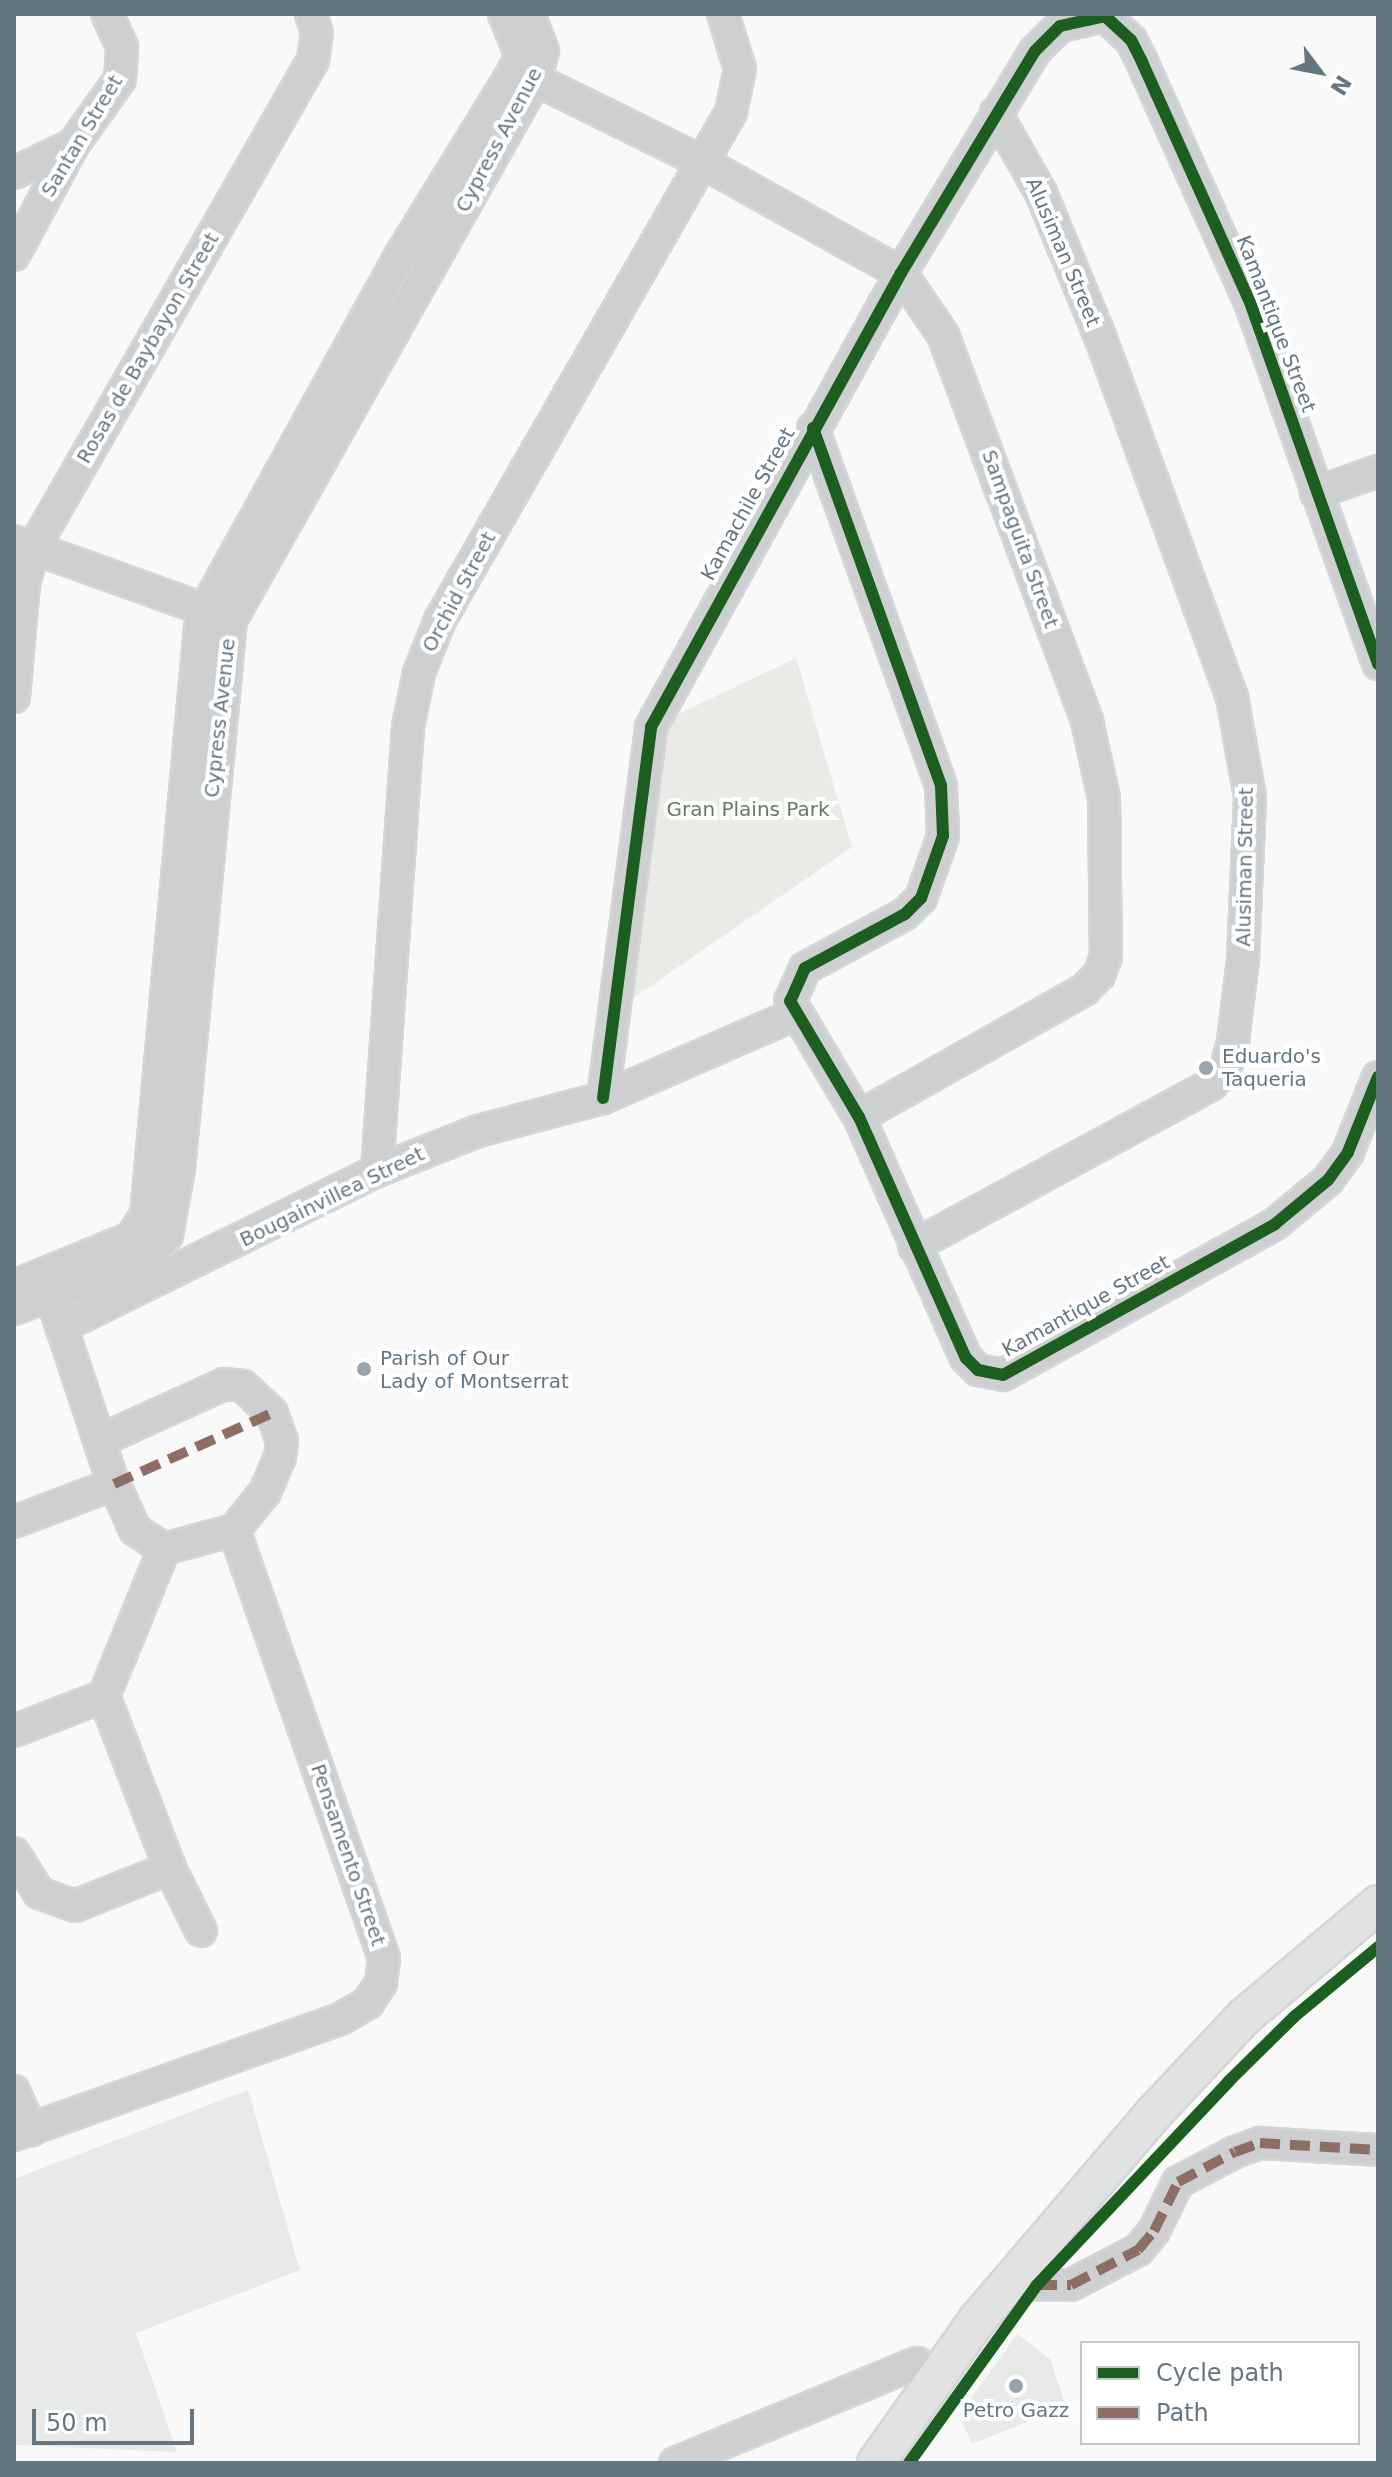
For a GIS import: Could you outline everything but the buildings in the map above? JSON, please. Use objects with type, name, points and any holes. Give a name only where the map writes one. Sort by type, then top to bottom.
[{"type":"main road","points":[[876,2463],[985,2311],[1059,2220],[1244,2017],[1378,1904]]},
{"type":"main road","points":[[917,2363],[935,2357],[985,2311],[1011,2293],[1037,2285]]},
{"type":"street","name":"Santan Street","points":[[14,255],[73,145],[120,79],[124,64],[107,14]]},
{"type":"street","name":"Rosas de Baybayon Street","points":[[14,697],[24,584],[24,544],[313,60],[317,33],[311,14]]},
{"type":"street","name":"Cypress Avenue","points":[[504,14],[525,74]]},
{"type":"street","name":"Cypress Avenue","points":[[143,1243],[167,1235],[179,1169],[184,964],[218,615],[525,74],[543,51],[529,14]]},
{"type":"street","name":"Orchid Street","points":[[377,1171],[408,727],[419,673],[440,620],[702,162],[738,91],[740,69],[723,14]]},
{"type":"street","name":"Kamachile Street","points":[[603,1098],[651,727],[901,273],[1035,51],[1060,26],[1105,16]]},
{"type":"street","name":"Kamantique Street","points":[[1105,16],[1131,40],[1196,177],[1251,305],[1378,664]]},
{"type":"street","name":"Sampaguita Street","points":[[525,74],[702,162],[901,273],[943,335],[1087,721],[1104,798],[1106,956],[1084,990],[859,1117]]},
{"type":"street","name":"Alusiman Street","points":[[914,1246],[1212,1084],[1226,1068],[1233,1041],[1243,959],[1250,797],[1232,697],[1101,339],[1041,193],[996,113]]},
{"type":"street","points":[[14,173],[73,145]]},
{"type":"street","points":[[796,1014],[792,991],[805,968],[905,914],[921,898],[943,836],[941,786],[813,428]]},
{"type":"street","points":[[1316,493],[1378,471]]},
{"type":"street","points":[[24,544],[218,615]]},
{"type":"street","name":"Kamantique Street","points":[[796,1014],[859,1117],[966,1358],[978,1370],[1003,1375],[1275,1224],[1306,1199],[1348,1152],[1378,1077]]},
{"type":"street","name":"Bougainvillea Street","points":[[61,1327],[227,1248],[377,1171],[478,1131],[603,1098],[796,1014]]},
{"type":"street","points":[[14,1309],[36,1285],[95,1281],[143,1243]]},
{"type":"street","name":"Bougainvillea Street","points":[[143,1243],[227,1248]]},
{"type":"street","points":[[36,1285],[61,1327],[99,1441],[114,1484],[135,1530],[164,1549],[234,1530],[265,1492],[280,1457],[278,1425],[259,1397],[243,1386],[224,1384],[99,1441]]},
{"type":"street","points":[[14,1522],[114,1484]]},
{"type":"street","name":"Pensamento Street","points":[[23,2132],[332,2022],[368,2003],[381,1983],[384,1958],[234,1530]]},
{"type":"street","points":[[164,1549],[104,1696],[170,1868],[201,1931]]},
{"type":"street","points":[[14,1731],[104,1696]]},
{"type":"street","points":[[14,1853],[39,1893],[75,1906],[170,1868]]},
{"type":"street","points":[[14,2091],[23,2132]]},
{"type":"street","points":[[1037,2285],[1071,2285],[1138,2250],[1154,2231],[1178,2182],[1235,2152],[1260,2143],[1378,2150]]},
{"type":"street","points":[[675,2463],[917,2363]]},
{"type":"shaded area","points":[[248,2090],[300,2270],[136,2333],[177,2452],[14,2445],[14,2179]]},
{"type":"shaded area","points":[[1017,2334],[1050,2359],[1066,2406],[972,2444],[959,2415]]},
{"type":"green space","name":"Gran Plains Park","points":[[796,658],[852,847],[629,1001],[668,719]]},
{"type":"marked path","points":[[114,1484],[272,1413]]},
{"type":"marked path","points":[[1037,2285],[1071,2285],[1138,2250],[1154,2231],[1178,2182],[1235,2152],[1260,2143],[1378,2150]]},
{"type":"cycle path","points":[[603,1098],[651,727],[901,273],[1035,51],[1060,26],[1105,16],[1131,40],[1142,62],[1251,305],[1378,664]]},
{"type":"cycle path","points":[[813,428],[941,786],[943,836],[921,898],[905,914],[805,968],[790,1001],[859,1117],[966,1358],[978,1370],[1003,1375],[1275,1224],[1328,1180],[1348,1152],[1378,1077]]},
{"type":"cycle path","points":[[909,2463],[1037,2285],[1228,2082],[1295,2016],[1378,1947]]},
{"type":"place","name":"Eduardo's Taqueria","points":[[1206,1068]]},
{"type":"place","name":"Parish of Our Lady of Montserrat","points":[[364,1369]]},
{"type":"place","name":"Petro Gazz","points":[[1016,2386]]}]
